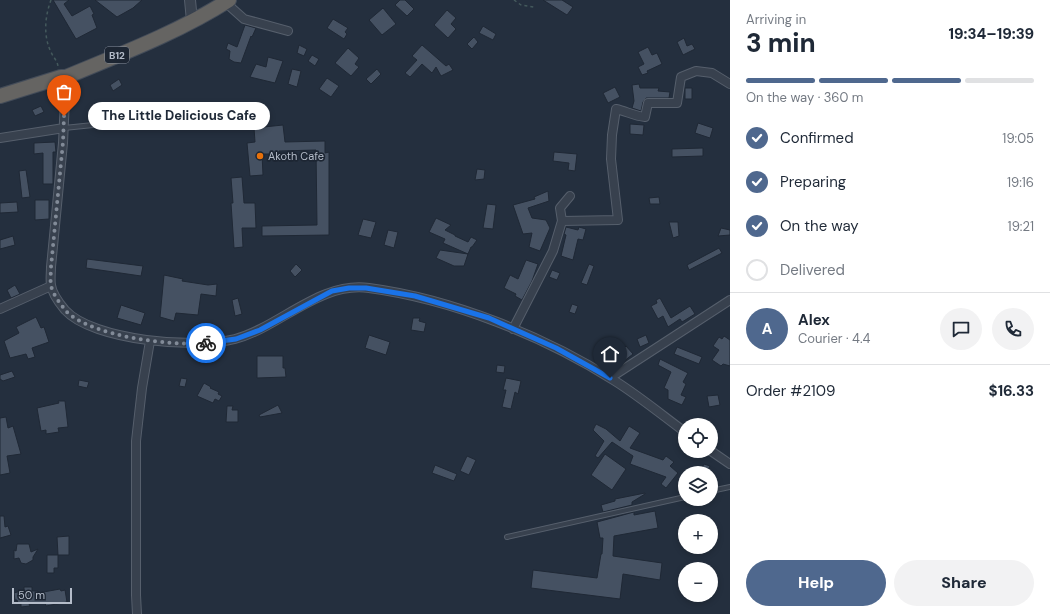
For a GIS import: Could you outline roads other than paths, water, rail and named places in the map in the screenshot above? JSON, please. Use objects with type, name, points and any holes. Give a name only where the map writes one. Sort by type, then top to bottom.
[{"type":"highway","name":"B12","points":[[0,96],[64,77],[132,49],[192,21],[227,1]]},
{"type":"street","points":[[190,0],[192,21]]},
{"type":"street","points":[[227,1],[244,19],[288,31]]},
{"type":"street","points":[[562,221],[618,220],[611,159],[612,135],[616,109],[645,117],[648,103],[677,103],[681,77],[696,71],[712,73],[730,84]]},
{"type":"street","points":[[64,77],[64,128],[51,267],[51,286],[66,311],[84,324],[125,336],[150,341],[194,344],[213,343],[236,339],[260,330],[332,291],[349,288],[366,288],[415,296],[489,318],[556,348],[610,378],[678,427]]},
{"type":"street","points":[[0,138],[64,128]]},
{"type":"street","points":[[513,329],[553,251],[562,221],[560,208],[570,196]]},
{"type":"street","points":[[0,309],[51,286]]},
{"type":"street","points":[[610,378],[730,300]]},
{"type":"street","points":[[138,614],[136,595],[136,441],[142,388],[150,341]]},
{"type":"street","points":[[718,456],[730,464]]},
{"type":"lane","points":[[64,128],[103,124],[172,106],[209,106]]},
{"type":"lane","points":[[718,490],[730,487]]},
{"type":"lane","points":[[507,537],[678,499]]},
{"type":"place","name":"The Little Delicious Cafe","points":[[64,116]]},
{"type":"place","name":"Akoth Cafe","points":[[260,156]]}]
